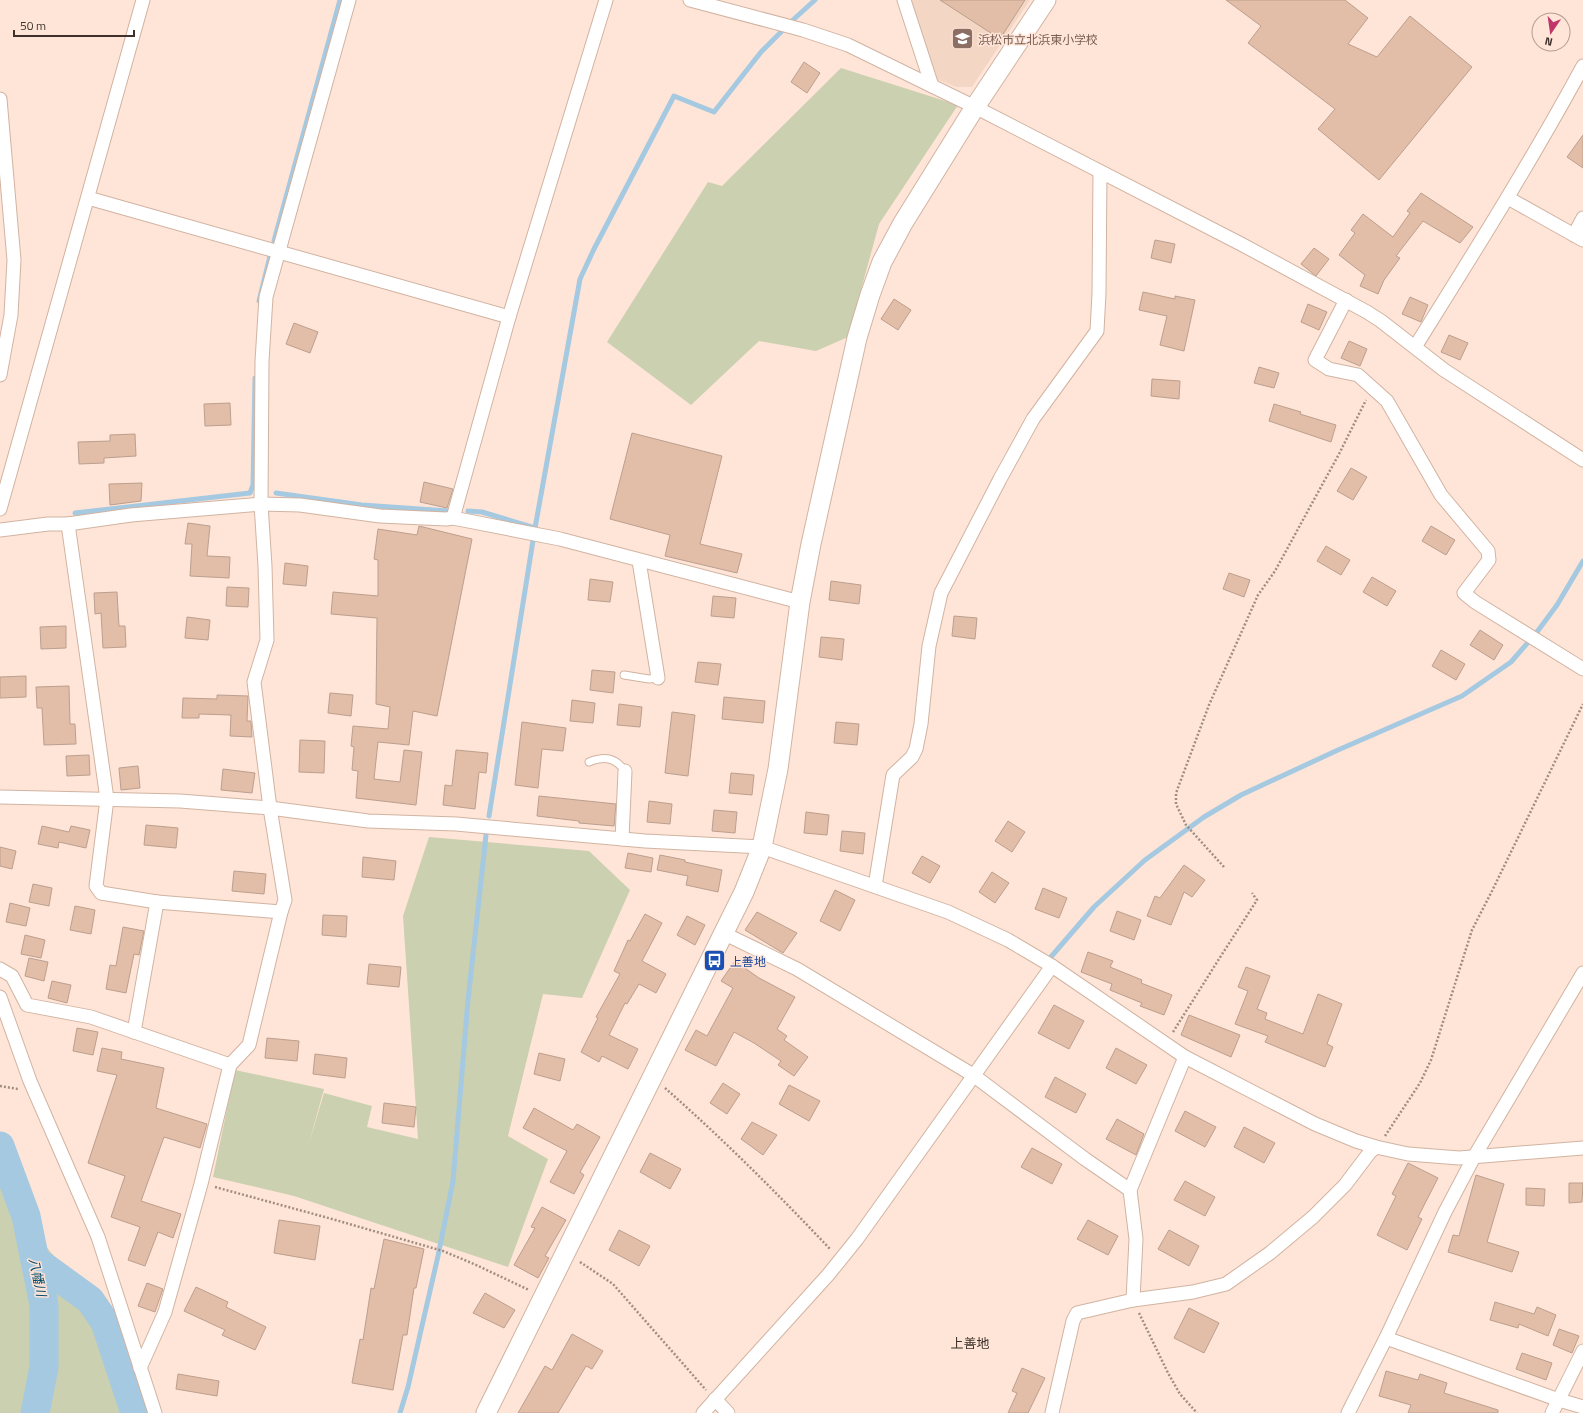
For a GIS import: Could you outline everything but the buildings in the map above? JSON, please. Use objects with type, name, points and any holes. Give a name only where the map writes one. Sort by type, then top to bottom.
[{"type":"street","points":[[0,509],[143,0]]},
{"type":"street","points":[[140,1368],[166,1312],[201,1184],[230,1065],[249,1045],[285,900],[270,808],[254,682],[267,640],[265,566],[261,504],[266,297],[349,0]]},
{"type":"street","points":[[453,518],[509,317],[606,0]]},
{"type":"street","points":[[690,0],[786,26],[848,45],[975,107],[1241,244],[1346,300],[1381,321],[1444,370],[1583,460]]},
{"type":"street","points":[[904,0],[932,86]]},
{"type":"street","points":[[486,1413],[744,892],[762,847],[778,769],[800,602],[828,465],[857,338],[882,262],[903,223],[975,107],[1046,0]]},
{"type":"street","points":[[1415,347],[1550,128],[1583,66]]},
{"type":"street","points":[[0,99],[4,183],[14,260],[11,315],[0,375]]},
{"type":"street","points":[[875,886],[893,775],[912,757],[917,743],[921,724],[929,646],[942,593],[1000,479],[1033,419],[1097,331],[1100,172]]},
{"type":"street","points":[[88,198],[509,317]]},
{"type":"street","points":[[1508,198],[1578,238],[1583,218]]},
{"type":"street","points":[[1346,300],[1315,360],[1325,367],[1358,375],[1366,380],[1387,401],[1441,495],[1488,551],[1489,560],[1464,593],[1583,669]]},
{"type":"street","points":[[0,530],[48,524],[68,524],[131,515],[261,504],[300,505],[380,516],[453,518],[535,533],[800,602]]},
{"type":"street","points":[[68,524],[107,799],[96,886],[101,893],[157,902],[281,912]]},
{"type":"street","points":[[639,561],[658,678]]},
{"type":"street","points":[[622,839],[625,771]]},
{"type":"street","points":[[0,797],[180,800],[270,808],[368,821],[456,824],[622,839],[762,847],[948,912],[1008,940],[1052,966],[1185,1057],[1315,1124],[1376,1147],[1408,1154],[1459,1158],[1583,1148]]},
{"type":"street","points":[[134,1032],[157,902]]},
{"type":"street","points":[[723,933],[797,969],[973,1075],[1085,1159],[1130,1190]]},
{"type":"street","points":[[703,1413],[712,1396],[828,1275],[857,1239],[1052,966]]},
{"type":"street","points":[[0,969],[12,976],[27,1005],[91,1017],[230,1065]]},
{"type":"street","points":[[1348,1413],[1386,1338],[1445,1212],[1474,1157],[1583,973]]},
{"type":"street","points":[[0,997],[30,1081],[98,1236],[155,1413]]},
{"type":"street","points":[[1133,1300],[1136,1238],[1130,1190],[1185,1057]]},
{"type":"street","points":[[1052,1413],[1073,1321],[1077,1313],[1133,1300],[1193,1292],[1226,1284],[1270,1253],[1313,1217],[1345,1185],[1370,1152],[1376,1147]]},
{"type":"street","points":[[1386,1338],[1559,1400],[1583,1407]]},
{"type":"street","points":[[1552,1413],[1583,1351]]},
{"type":"street","points":[[712,1396],[728,1413]]},
{"type":"lane","points":[[624,675],[649,679],[658,678]]},
{"type":"lane","points":[[589,762],[601,758],[614,760],[625,771]]},
{"type":"path","points":[[1224,867],[1186,825],[1176,804],[1176,793],[1209,705],[1258,595],[1275,571],[1339,454],[1367,399],[1368,389],[1366,380]]},
{"type":"path","points":[[1376,1147],[1420,1083],[1431,1060],[1472,930],[1583,704]]},
{"type":"path","points":[[1166,1044],[1257,900],[1252,894]]},
{"type":"path","points":[[653,1077],[737,1154],[840,1260]]},
{"type":"path","points":[[201,1184],[302,1210],[434,1248],[474,1264],[544,1297]]},
{"type":"path","points":[[565,1254],[584,1264],[613,1284],[712,1396]]},
{"type":"path","points":[[1133,1300],[1168,1373],[1180,1394],[1197,1413]]},
{"type":"shaded area","name":"浜松市立北浜東小学校","points":[[910,0],[1030,0],[972,87],[956,87],[931,77]]},
{"type":"green space","points":[[841,68],[958,105],[879,224],[848,337],[816,351],[759,341],[691,405],[607,342],[708,182],[722,186]]},
{"type":"green space","points":[[429,837],[589,851],[630,890],[582,998],[543,994],[508,1136],[548,1159],[508,1267],[294,1196],[213,1177],[235,1070],[324,1089],[308,1147],[324,1093],[372,1106],[367,1127],[418,1139],[403,916]]},
{"type":"green space","points":[[0,1184],[4,1194],[65,1270],[97,1317],[128,1413],[0,1413]]},
{"type":"waterway","points":[[274,241],[340,0]]},
{"type":"waterway","points":[[489,816],[535,528],[580,279],[594,249],[674,96],[714,112],[761,52],[815,0]]},
{"type":"waterway","points":[[259,301],[270,256]]},
{"type":"waterway","points":[[75,513],[250,493],[253,485],[255,378]]},
{"type":"waterway","points":[[276,493],[362,505],[448,511]]},
{"type":"waterway","points":[[468,511],[482,512],[535,528]]},
{"type":"waterway","points":[[1050,958],[1094,907],[1145,860],[1204,817],[1241,795],[1338,750],[1462,696],[1511,662],[1537,632],[1557,605],[1583,561]]},
{"type":"waterway","points":[[400,1413],[408,1387],[438,1256],[453,1181],[468,1000],[486,835]]},
{"type":"waterway","name":"八幡川","points":[[0,1146],[26,1216],[44,1305],[44,1367],[35,1413]]},
{"type":"waterway","points":[[35,1260],[90,1300],[105,1322],[135,1413]]},
{"type":"place","name":"浜松市立北浜東小学校","points":[[962,39]]},
{"type":"place","name":"上善地","points":[[715,961]]},
{"type":"district","name":"上善地","points":[[970,1343]]}]
